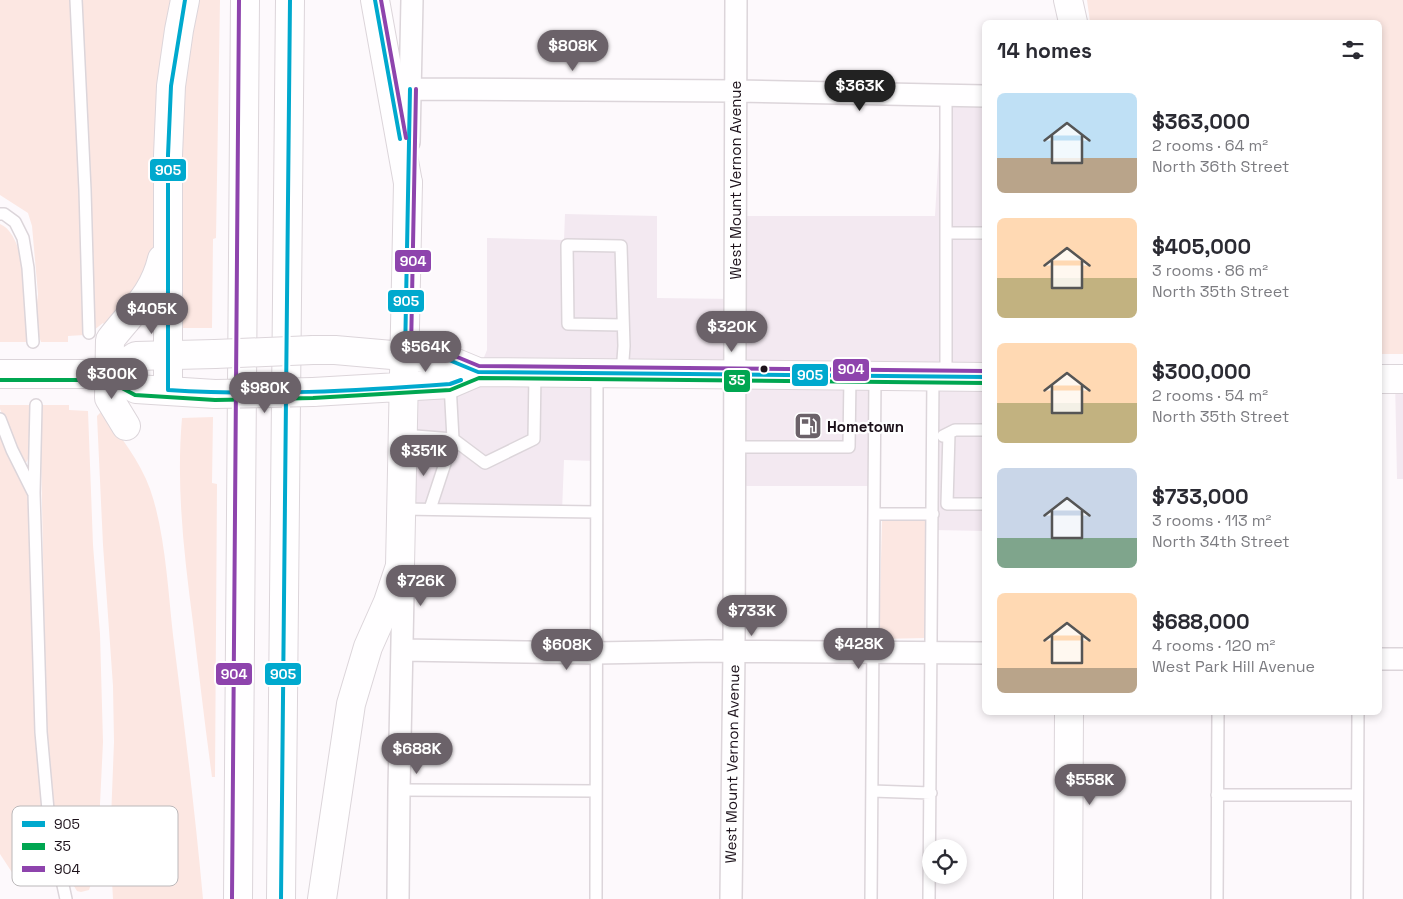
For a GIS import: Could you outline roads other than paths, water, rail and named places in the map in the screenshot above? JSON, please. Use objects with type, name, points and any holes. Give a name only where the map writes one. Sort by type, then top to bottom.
[{"type":"main road","points":[[168,390],[168,235],[171,86],[185,0]]},
{"type":"main road","points":[[238,899],[246,0]]},
{"type":"main road","points":[[281,899],[290,0]]},
{"type":"main road","points":[[322,899],[351,704],[368,647],[388,602],[400,566],[408,183],[375,0]]},
{"type":"main road","points":[[1068,0],[1073,20]]},
{"type":"main road","points":[[126,426],[109,398],[110,340],[151,290],[160,270],[168,235]]},
{"type":"main road","points":[[109,374],[136,356],[335,350],[449,360],[478,372],[982,377]]},
{"type":"main road","points":[[0,374],[109,374],[136,389],[215,394],[313,392],[450,384],[478,372]]},
{"type":"main road","points":[[1382,379],[1403,379]]},
{"type":"main road","points":[[1068,899],[1069,715]]},
{"type":"street","points":[[408,183],[412,0]]},
{"type":"street","name":"West Mount Vernon Avenue","points":[[731,899],[734,652],[736,0]]},
{"type":"street","points":[[410,89],[736,91],[982,96]]},
{"type":"street","points":[[398,899],[398,790],[404,594],[400,566]]},
{"type":"street","points":[[402,650],[596,653],[982,653]]},
{"type":"street","points":[[1382,659],[1403,659]]},
{"type":"lane","points":[[76,0],[85,190],[89,333]]},
{"type":"lane","points":[[930,899],[933,436],[940,376],[946,233],[946,96]]},
{"type":"lane","points":[[0,214],[4,214],[15,222],[23,238],[28,268],[33,342]]},
{"type":"lane","points":[[946,233],[982,233]]},
{"type":"lane","points":[[596,899],[596,512],[610,374],[623,325],[621,246],[567,245],[568,324],[623,325]]},
{"type":"lane","points":[[403,435],[453,438],[485,463],[534,440],[535,373]]},
{"type":"lane","points":[[734,447],[849,447],[862,376]]},
{"type":"lane","points":[[862,376],[874,514],[871,899]]},
{"type":"lane","points":[[430,509],[453,438],[450,384]]},
{"type":"lane","points":[[36,405],[34,493],[39,684],[48,806]]},
{"type":"lane","points":[[0,419],[12,450],[34,493]]},
{"type":"lane","points":[[933,436],[943,436],[955,430],[982,430]]},
{"type":"lane","points":[[949,433],[947,504],[982,504]]},
{"type":"lane","points":[[402,509],[596,512]]},
{"type":"lane","points":[[874,514],[933,514]]},
{"type":"lane","points":[[1217,899],[1218,715]]},
{"type":"lane","points":[[1357,899],[1358,715]]},
{"type":"lane","points":[[398,790],[596,791]]},
{"type":"lane","points":[[872,791],[931,793]]},
{"type":"lane","points":[[1217,796],[1357,796]]},
{"type":"lane","points":[[63,886],[66,899]]},
{"type":"place","name":"Hometown","points":[[808,426]]}]
